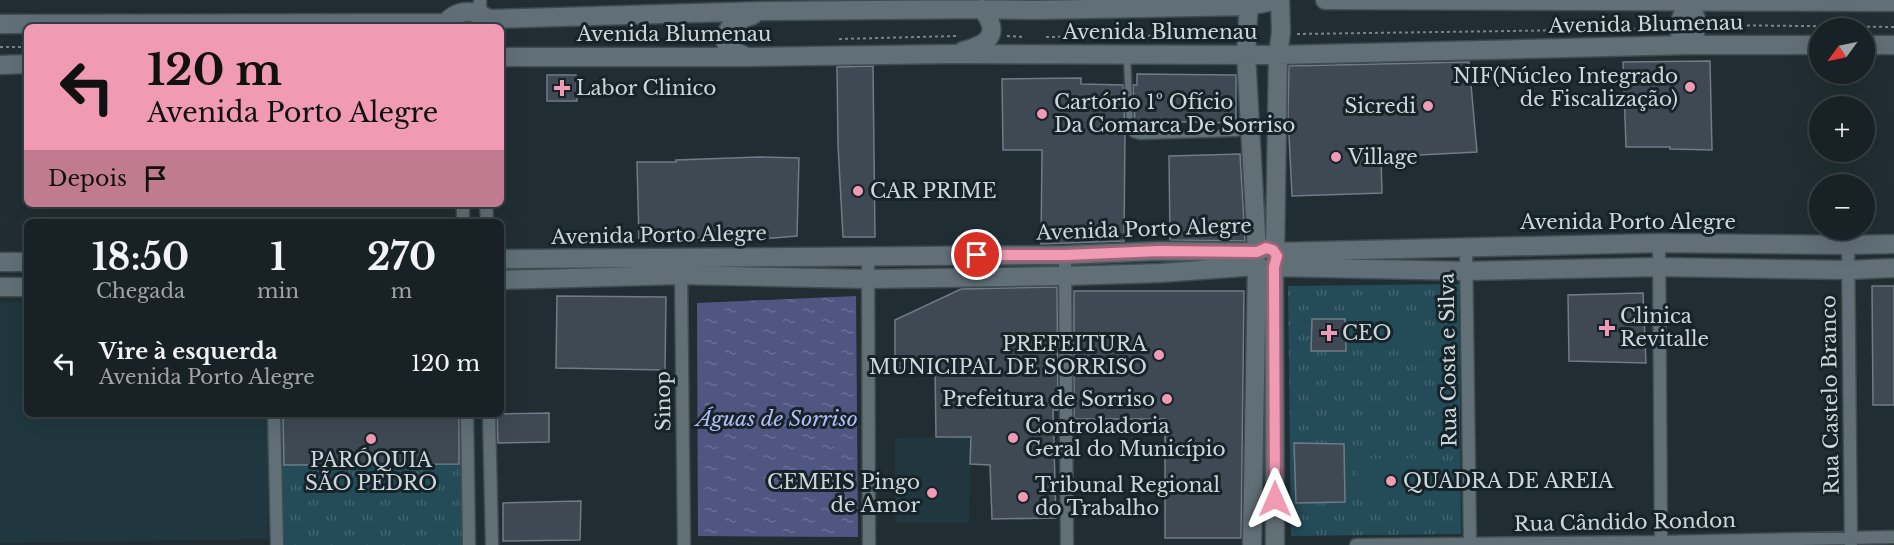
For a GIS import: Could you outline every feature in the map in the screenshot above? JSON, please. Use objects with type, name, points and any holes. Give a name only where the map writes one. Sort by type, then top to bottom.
[{"type":"street","name":"Avenida Blumenau","points":[[451,16],[472,11],[487,15],[1034,10],[1279,0]]},
{"type":"street","points":[[1252,545],[1266,259],[1281,32],[1279,0]]},
{"type":"street","name":"Avenida Blumenau","points":[[1325,0],[1894,2]]},
{"type":"street","points":[[1688,2],[1698,25],[1689,45],[1683,40],[1678,28],[1688,2]]},
{"type":"street","points":[[1249,3],[1246,54],[1266,259],[1275,545]]},
{"type":"street","points":[[950,54],[974,48],[989,40],[992,23],[982,9]]},
{"type":"street","points":[[747,57],[729,49],[725,41],[726,34],[733,22],[766,11]]},
{"type":"street","points":[[132,24],[451,16]]},
{"type":"street","points":[[0,24],[24,25]]},
{"type":"street","name":"Avenida Blumenau","points":[[504,57],[950,54],[1278,55],[1689,45],[1809,45]]},
{"type":"street","points":[[1875,45],[1894,45]]},
{"type":"street","points":[[0,64],[24,64]]},
{"type":"street","points":[[1659,243],[1661,544]]},
{"type":"street","name":"Avenida Porto Alegre","points":[[504,280],[681,275],[868,279],[1065,276],[1160,273],[1266,259],[1466,247],[1659,243],[1894,244]]},
{"type":"street","name":"Rua Castelo Branco","points":[[1848,245],[1851,541]]},
{"type":"street","name":"Rua Costa e Silva","points":[[1466,247],[1470,544]]},
{"type":"street","points":[[1064,249],[1067,545]]},
{"type":"street","name":"Avenida Porto Alegre","points":[[504,259],[868,255],[1096,249],[1467,271],[1659,267],[1848,270],[1894,268]]},
{"type":"street","points":[[1159,251],[1160,273]]},
{"type":"street","points":[[868,255],[869,545]]},
{"type":"street","name":"Sinop","points":[[682,256],[684,545]]},
{"type":"street","points":[[0,262],[24,262]]},
{"type":"street","points":[[0,287],[24,287]]},
{"type":"street","points":[[274,417],[277,545]]},
{"type":"street","points":[[467,417],[469,545]]},
{"type":"street","points":[[489,417],[492,545]]},
{"type":"street","name":"Rua Cândido Rondon","points":[[1356,545],[1661,544],[1851,541],[1894,537]]},
{"type":"lane","points":[[1127,55],[1130,129],[1133,134],[1140,136],[1237,133]]},
{"type":"path","points":[[1698,25],[1894,27]]},
{"type":"path","points":[[1281,32],[1305,35],[1678,28]]},
{"type":"path","points":[[1038,37],[1247,33]]},
{"type":"path","points":[[991,35],[1027,38]]},
{"type":"path","points":[[829,39],[957,36]]},
{"type":"path","points":[[0,47],[24,47]]},
{"type":"shaded area","points":[[0,302],[24,302],[24,417],[267,417],[268,539],[0,543]]},
{"type":"shaded area","name":"CEMEIS Pingo de Amor","points":[[971,437],[969,523],[895,523],[895,438]]},
{"type":"green space","points":[[1459,284],[1461,534],[1291,536],[1288,286]]},
{"type":"green space","points":[[1411,317],[1419,319],[1423,331],[1421,338],[1412,348],[1368,347],[1369,323]]},
{"type":"green space","points":[[280,417],[462,417],[463,545],[282,545]]},
{"type":"green space","points":[[1426,458],[1427,497],[1358,498],[1357,459]]},
{"type":"water","name":"Águas de Sorriso","points":[[856,296],[858,537],[698,536],[697,303]]},
{"type":"building","points":[[1710,61],[1712,150],[1626,147],[1623,62]]},
{"type":"building","points":[[1469,62],[1477,152],[1381,157],[1382,193],[1292,196],[1288,115],[1289,66]]},
{"type":"building","points":[[873,66],[875,237],[843,237],[837,67]]},
{"type":"building","points":[[1137,74],[1236,75],[1236,123],[1135,121],[1133,85],[1137,85]]},
{"type":"building","name":"Labor Clinico","points":[[547,75],[576,75],[577,101],[547,101]]},
{"type":"building","points":[[1081,78],[1081,84],[1123,85],[1124,241],[1041,244],[1042,150],[1003,150],[1002,79]]},
{"type":"building","points":[[1240,154],[1245,241],[1170,240],[1169,156]]},
{"type":"building","points":[[759,157],[799,158],[797,236],[762,239],[762,236],[639,240],[637,162]]},
{"type":"building","points":[[1872,286],[1894,286],[1894,405],[1873,405]]},
{"type":"building","points":[[1057,287],[1058,410],[1053,410],[1056,518],[992,519],[990,465],[970,464],[971,437],[936,437],[935,368],[895,368],[895,320],[961,289]]},
{"type":"building","name":"PREFEITURA MUNICIPAL DE SORRISO","points":[[1074,291],[1244,291],[1241,538],[1165,538],[1165,419],[1074,419]]},
{"type":"building","name":"Clinica Revitalle","points":[[1643,293],[1646,363],[1569,361],[1568,295]]},
{"type":"building","points":[[557,296],[666,297],[665,370],[556,368]]},
{"type":"building","points":[[1312,319],[1345,319],[1346,351],[1311,351]]},
{"type":"building","points":[[549,413],[549,442],[498,443],[497,417],[504,417],[504,414]]},
{"type":"building","name":"PARÓQUIA SÃO PEDRO","points":[[283,417],[459,417],[459,464],[284,465]]},
{"type":"building","points":[[1294,443],[1344,444],[1345,502],[1296,503]]},
{"type":"building","points":[[581,501],[580,540],[503,541],[503,503]]},
{"type":"place","name":"NIF(Núcleo Integrado de Fiscalização)","points":[[1690,87]]},
{"type":"place","name":"Labor Clinico","points":[[562,88]]},
{"type":"place","name":"Sicredi","points":[[1428,106]]},
{"type":"place","name":"Cartório 1º Ofício Da Comarca De Sorriso","points":[[1042,114]]},
{"type":"place","name":"Village","points":[[1336,157]]},
{"type":"place","name":"CAR PRIME","points":[[858,191]]},
{"type":"place","name":"Clinica Revitalle","points":[[1607,328]]},
{"type":"place","name":"CEO","points":[[1329,333]]},
{"type":"place","name":"PREFEITURA MUNICIPAL DE SORRISO","points":[[1159,355]]},
{"type":"place","name":"Prefeitura de Sorriso","points":[[1167,399]]},
{"type":"place","name":"Controladoria Geral do Município","points":[[1013,438]]},
{"type":"place","name":"PARÓQUIA SÃO PEDRO","points":[[371,439]]},
{"type":"place","name":"QUADRA DE AREIA","points":[[1391,481]]},
{"type":"place","name":"CEMEIS Pingo de Amor","points":[[932,493]]},
{"type":"place","name":"Tribunal Regional do Trabalho","points":[[1023,497]]},
{"type":"route","points":[[977,255],[1065,255],[1159,251],[1257,252],[1262,248],[1273,250],[1277,256],[1274,267],[1275,499]]}]
